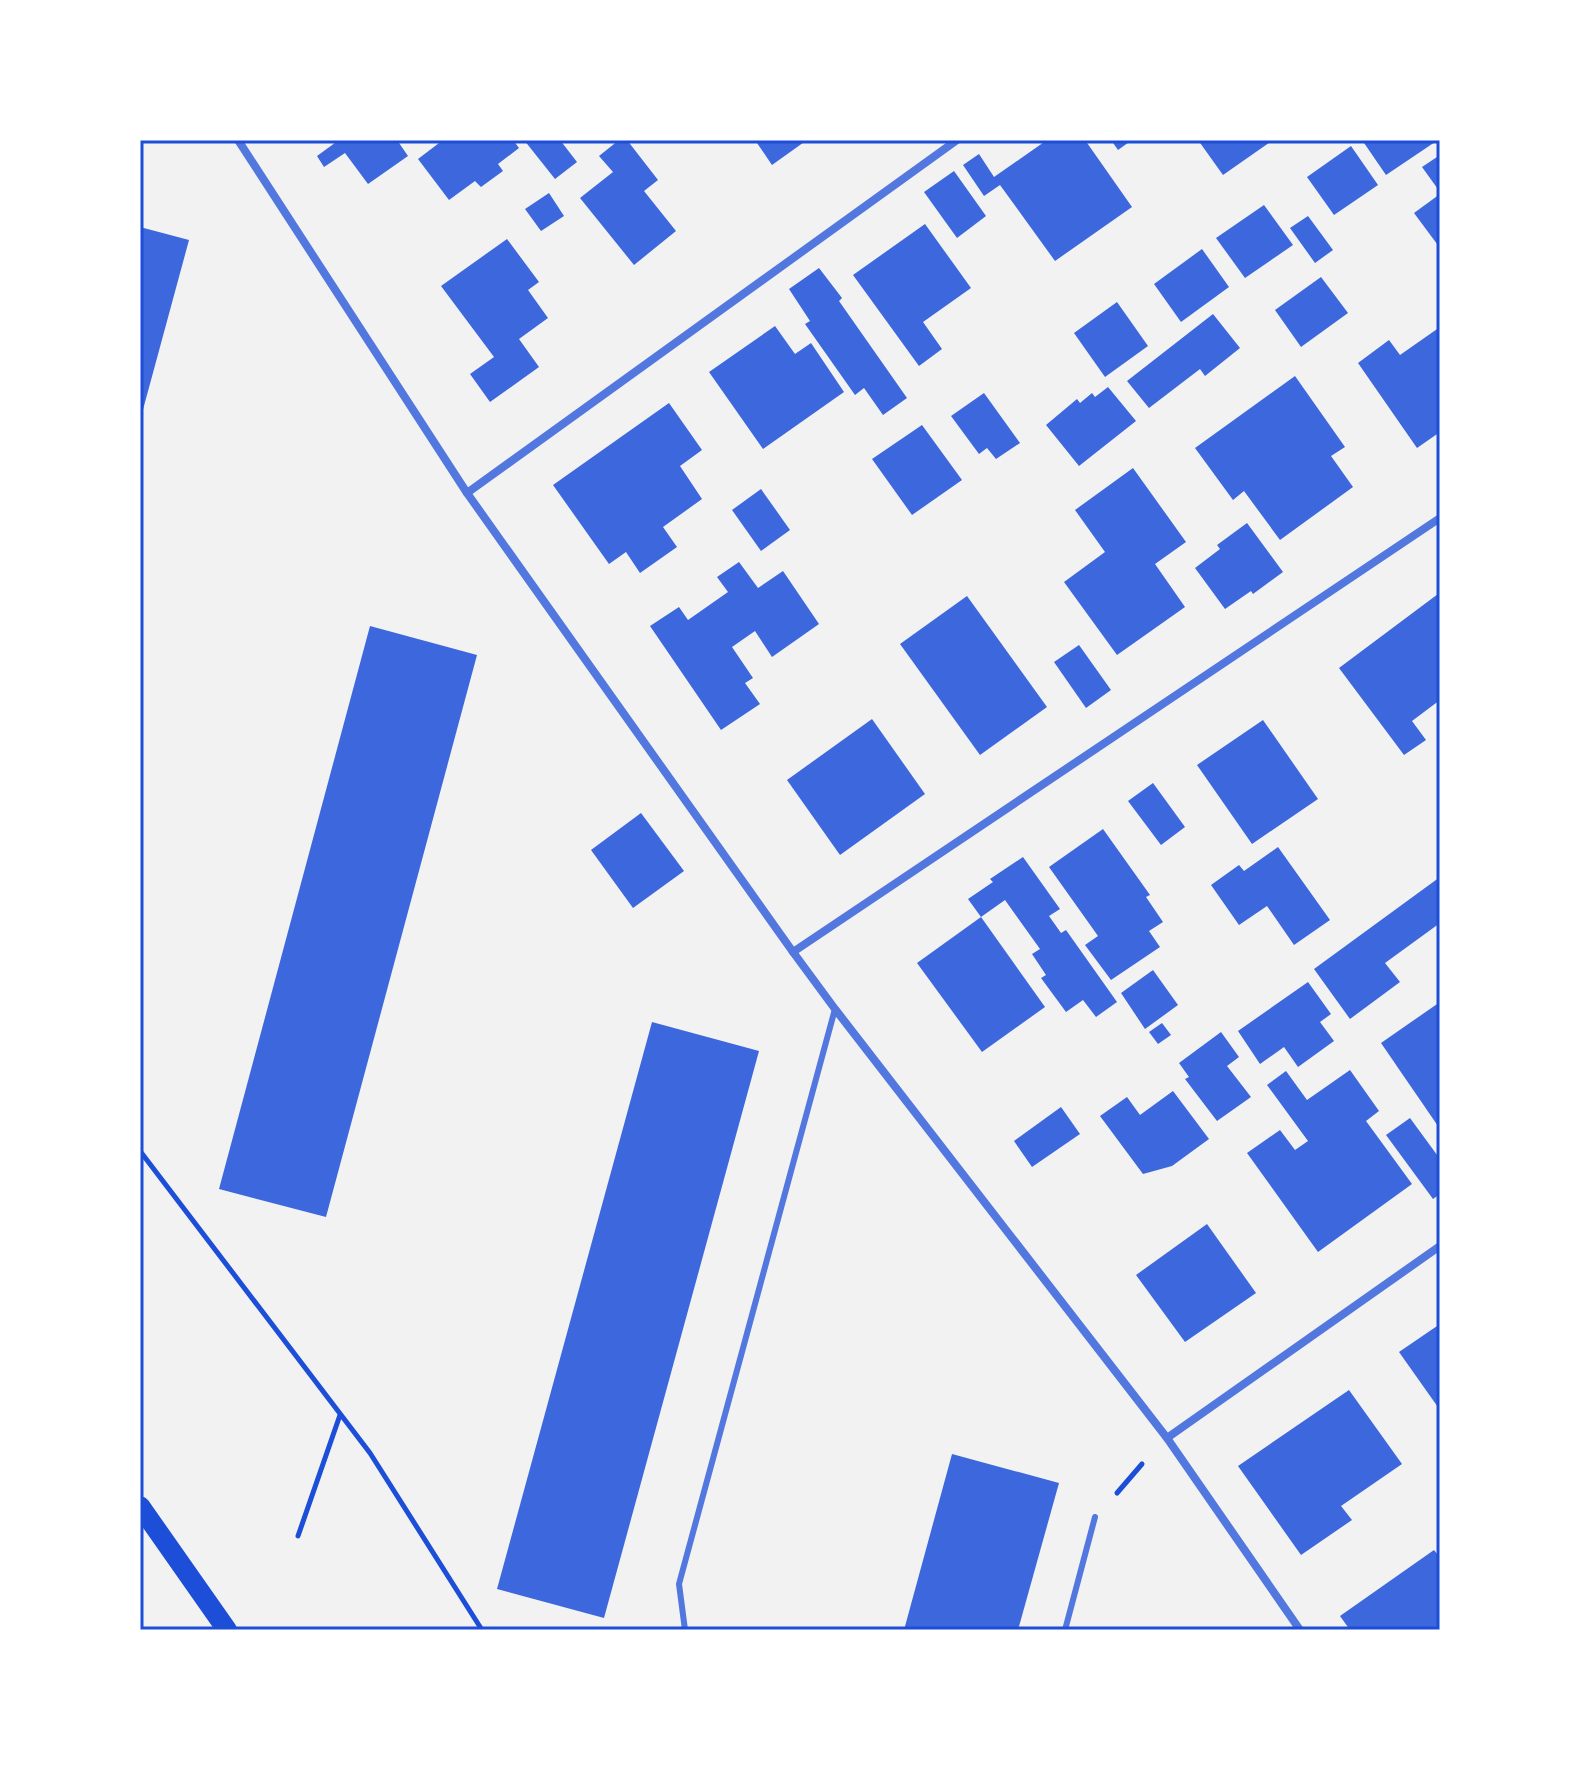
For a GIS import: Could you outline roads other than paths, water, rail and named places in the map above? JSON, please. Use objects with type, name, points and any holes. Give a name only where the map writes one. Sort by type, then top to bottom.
[{"type":"main road","points":[[140,1506],[227,1630]]},
{"type":"street","points":[[238,140],[467,493],[793,952],[1167,1438],[1300,1630]]},
{"type":"street","points":[[467,493],[957,140]]},
{"type":"street","points":[[793,952],[1440,518]]},
{"type":"street","points":[[1167,1438],[1440,1246]]},
{"type":"lane","points":[[685,1630],[679,1584],[835,1009]]},
{"type":"lane","points":[[1065,1630],[1095,1517]]}]
